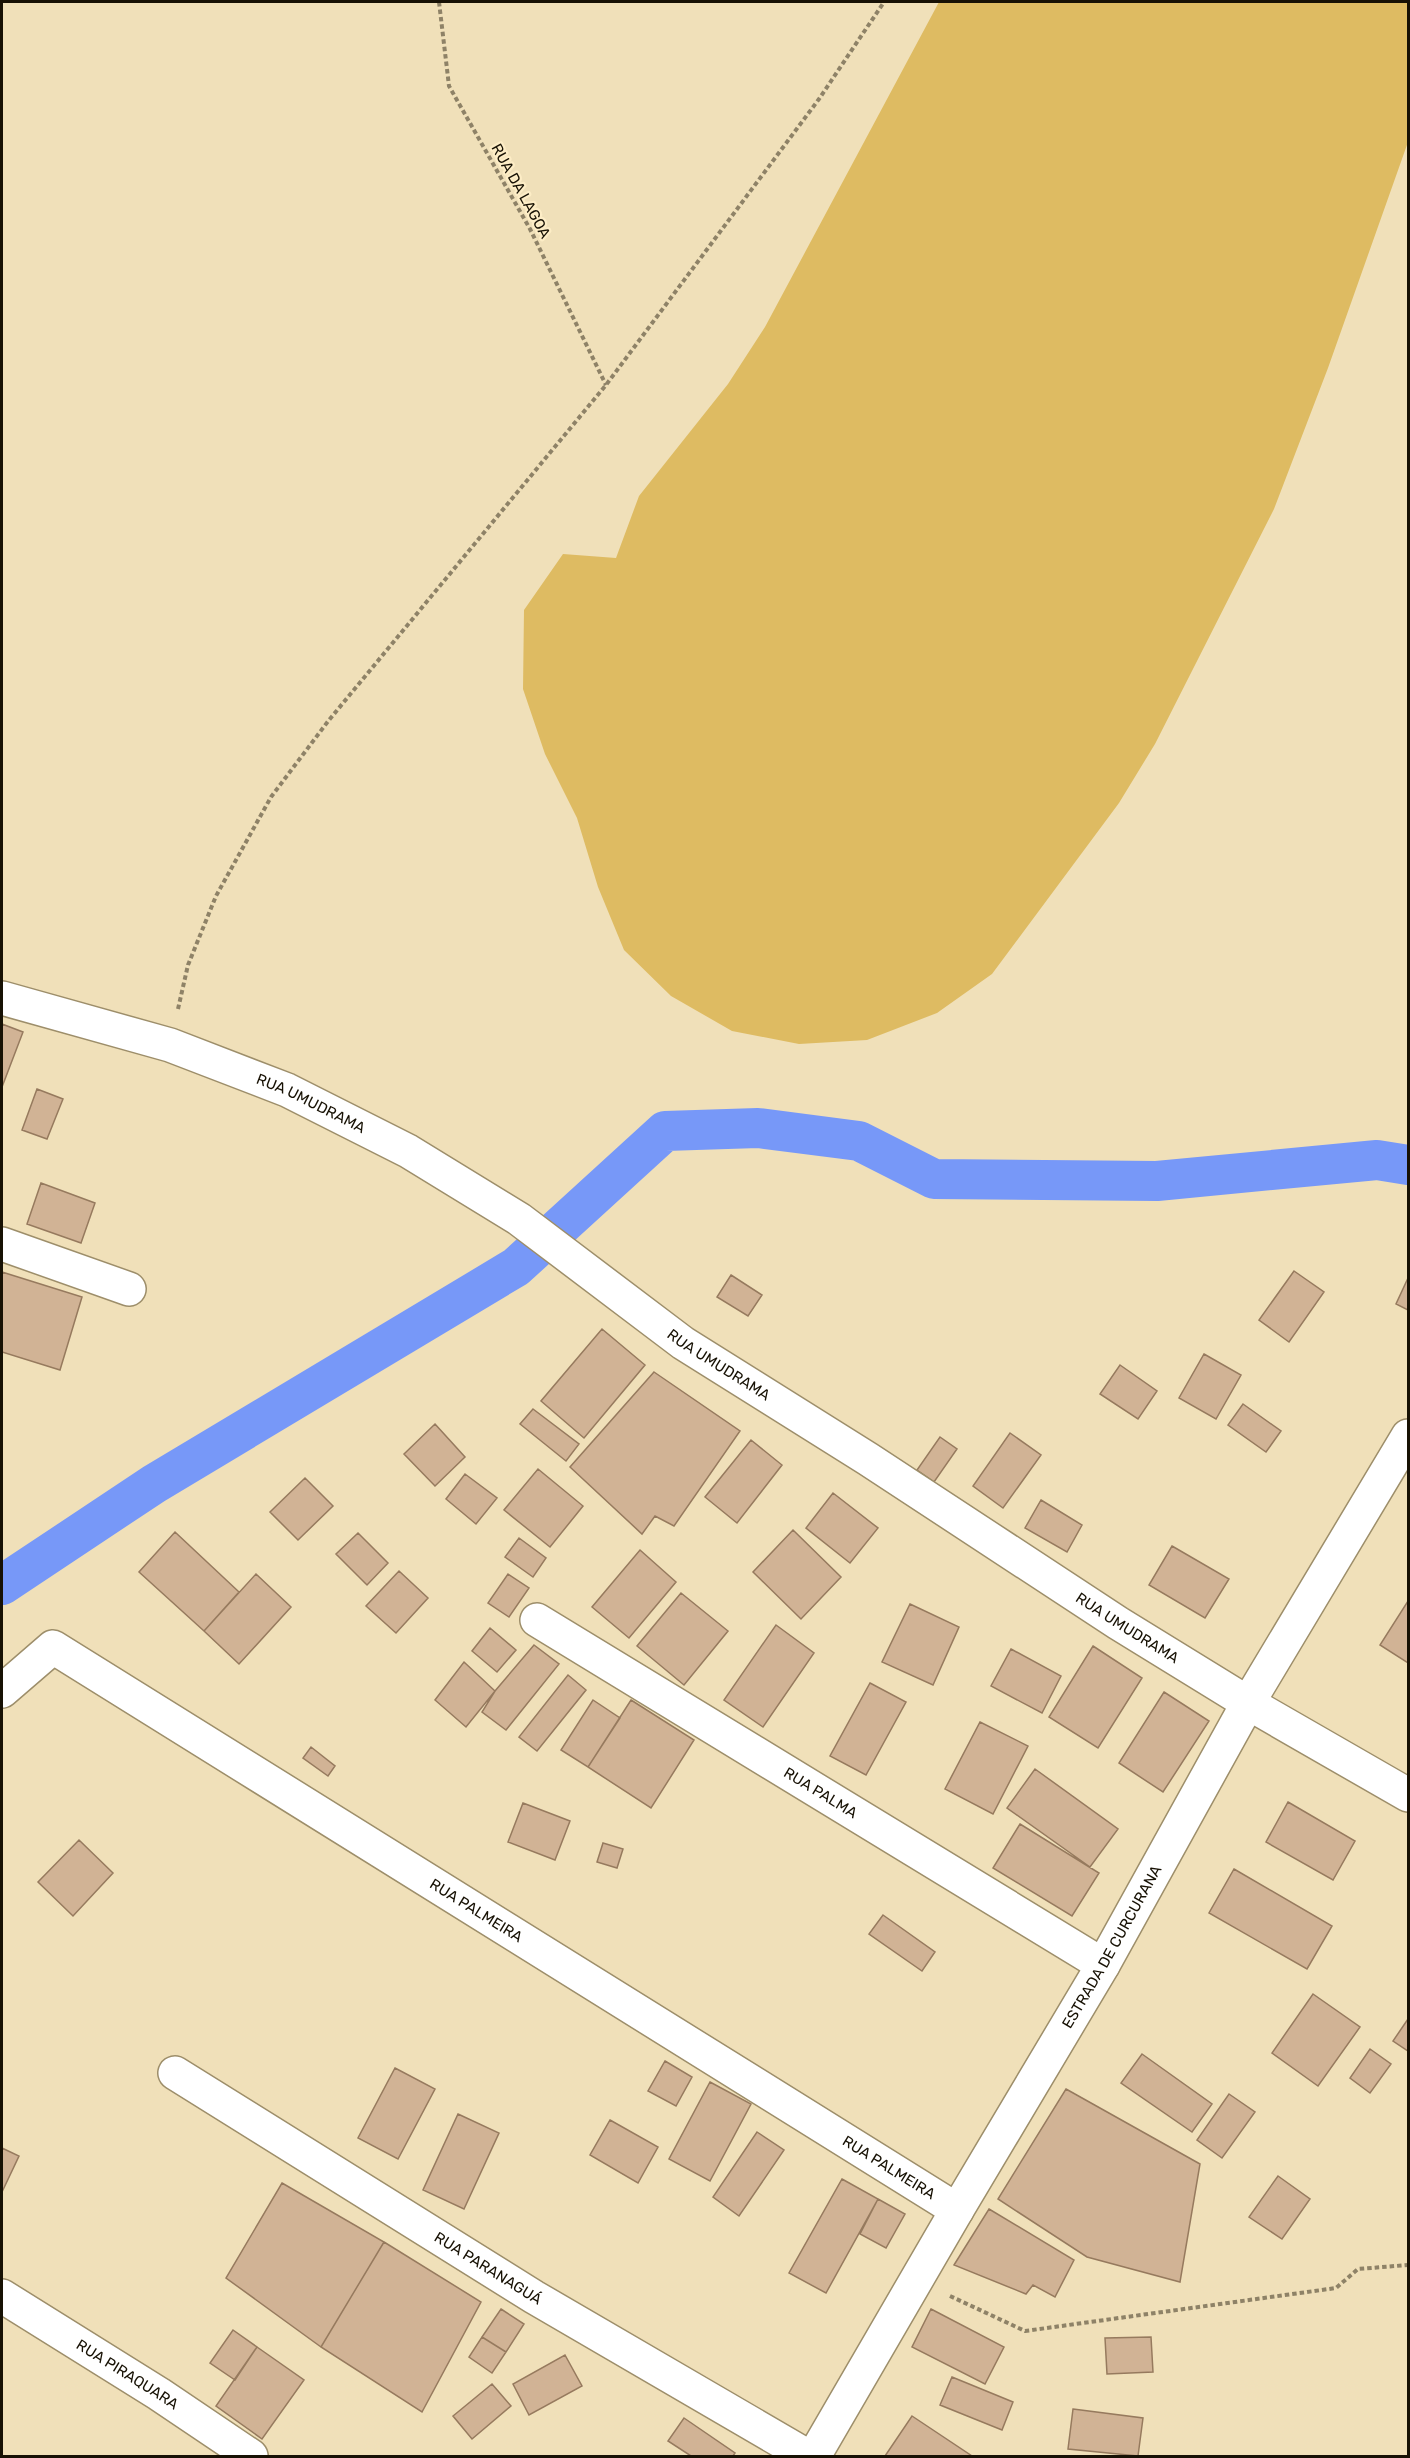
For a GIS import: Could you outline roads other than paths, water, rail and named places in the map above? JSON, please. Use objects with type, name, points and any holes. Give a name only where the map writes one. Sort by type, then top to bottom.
[{"type":"street","name":"RUA UMUDRAMA","points":[[2,998],[170,1045],[286,1090],[408,1151],[519,1219],[683,1343],[868,1459],[1118,1623],[1248,1703],[1408,1795]]},
{"type":"street","points":[[2,1244],[129,1289]]},
{"type":"street","name":"ESTRADA DE CURCURANA","points":[[814,2457],[1103,1965],[1248,1703],[1408,1436]]},
{"type":"street","name":"RUA PALMA","points":[[537,1620],[1103,1965]]},
{"type":"street","name":"RUA PALMEIRA","points":[[2,1691],[53,1647],[957,2210]]},
{"type":"street","name":"RUA PARANAGUÁ","points":[[175,2073],[534,2297],[807,2457]]},
{"type":"street","name":"RUA PIRAQUARA","points":[[2,2296],[159,2394],[251,2457]]},
{"type":"waterway","points":[[2,1585],[154,1484],[516,1267],[665,1131],[758,1128],[859,1141],[934,1179],[1157,1181],[1377,1160],[1408,1165]]}]
